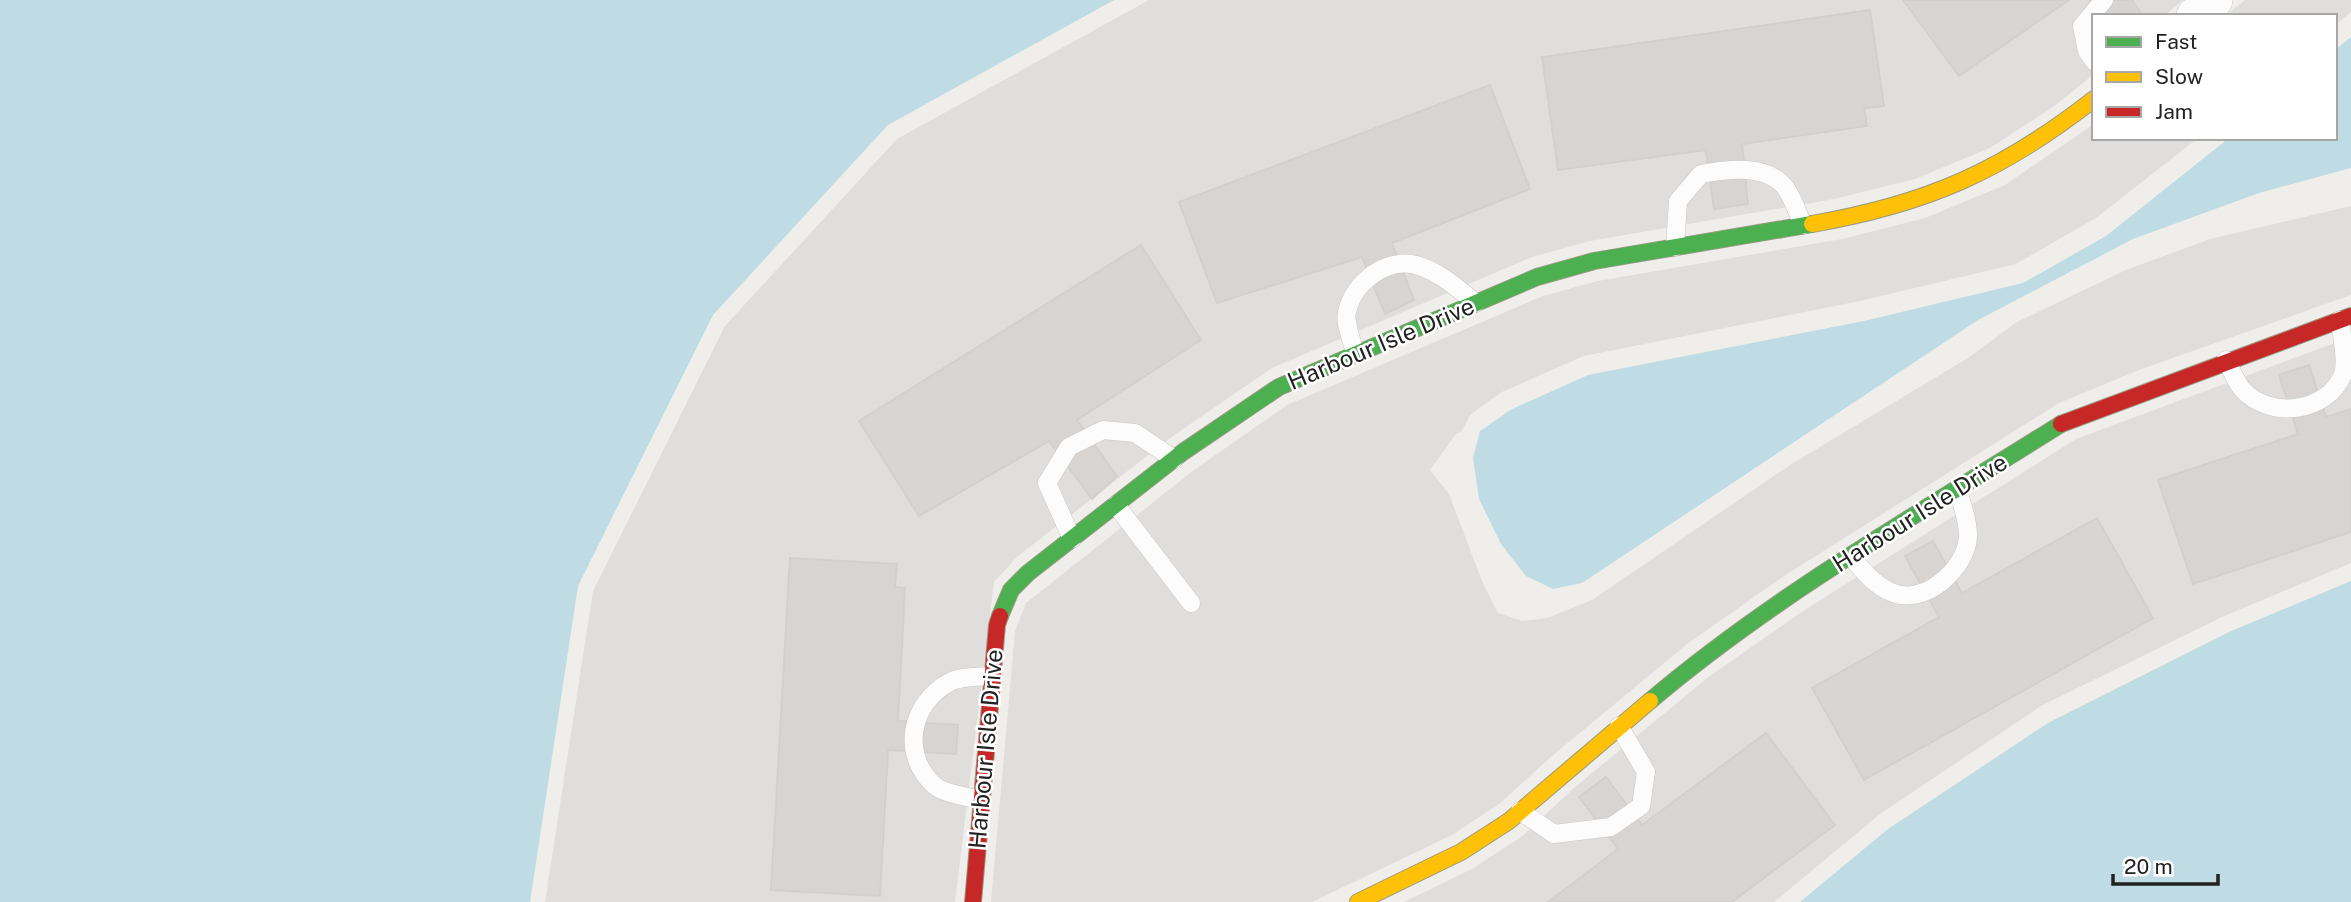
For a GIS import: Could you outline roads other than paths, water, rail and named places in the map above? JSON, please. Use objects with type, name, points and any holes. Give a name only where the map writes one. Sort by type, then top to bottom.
[{"type":"street","name":"Harbour Isle Drive","points":[[973,902],[997,625],[1011,590],[1174,459],[1279,387],[1537,277],[1594,261],[1803,225],[1921,198],[1998,166],[2092,101]]},
{"type":"street","name":"Harbour Isle Drive","points":[[1358,902],[1461,852],[1520,811],[1697,661],[1793,593],[2068,420],[2346,318]]},
{"type":"lane","points":[[2092,14],[2104,0]]},
{"type":"lane","points":[[2092,14],[2082,26],[2087,51],[2092,58]]},
{"type":"lane","points":[[1675,247],[1678,201],[1701,174],[1731,169],[1757,170],[1786,188],[1803,225]]},
{"type":"lane","points":[[1355,354],[1346,314],[1357,285],[1385,268],[1414,264],[1442,275],[1476,303]]},
{"type":"lane","points":[[2227,360],[2243,390],[2268,406],[2301,409],[2327,396],[2344,373],[2346,318]]},
{"type":"lane","points":[[1072,539],[1048,482],[1069,447],[1103,430],[1135,433],[1174,459]]},
{"type":"lane","points":[[1851,557],[1874,582],[1894,594],[1917,594],[1941,583],[1961,562],[1969,536],[1958,489]]},
{"type":"lane","points":[[1116,505],[1191,603]]},
{"type":"lane","points":[[982,800],[937,788],[915,759],[915,726],[926,699],[953,681],[993,676]]},
{"type":"lane","points":[[1520,811],[1554,834],[1611,827],[1641,806],[1646,772],[1619,726]]},
{"type":"water","points":[[0,0],[1114,0],[888,125],[713,315],[578,586],[530,902],[0,902]]},
{"type":"water","points":[[2351,37],[2351,168],[2259,193],[2133,239],[1978,320],[1582,583],[1553,589],[1526,576],[1501,544],[1479,499],[1473,458],[1480,431],[1512,409],[1588,375],[1864,321],[2023,283],[2106,236],[2226,140],[2337,140],[2337,48]]},
{"type":"water","points":[[2351,581],[2351,902],[1800,902],[1888,829],[2048,723],[2229,632]]}]
